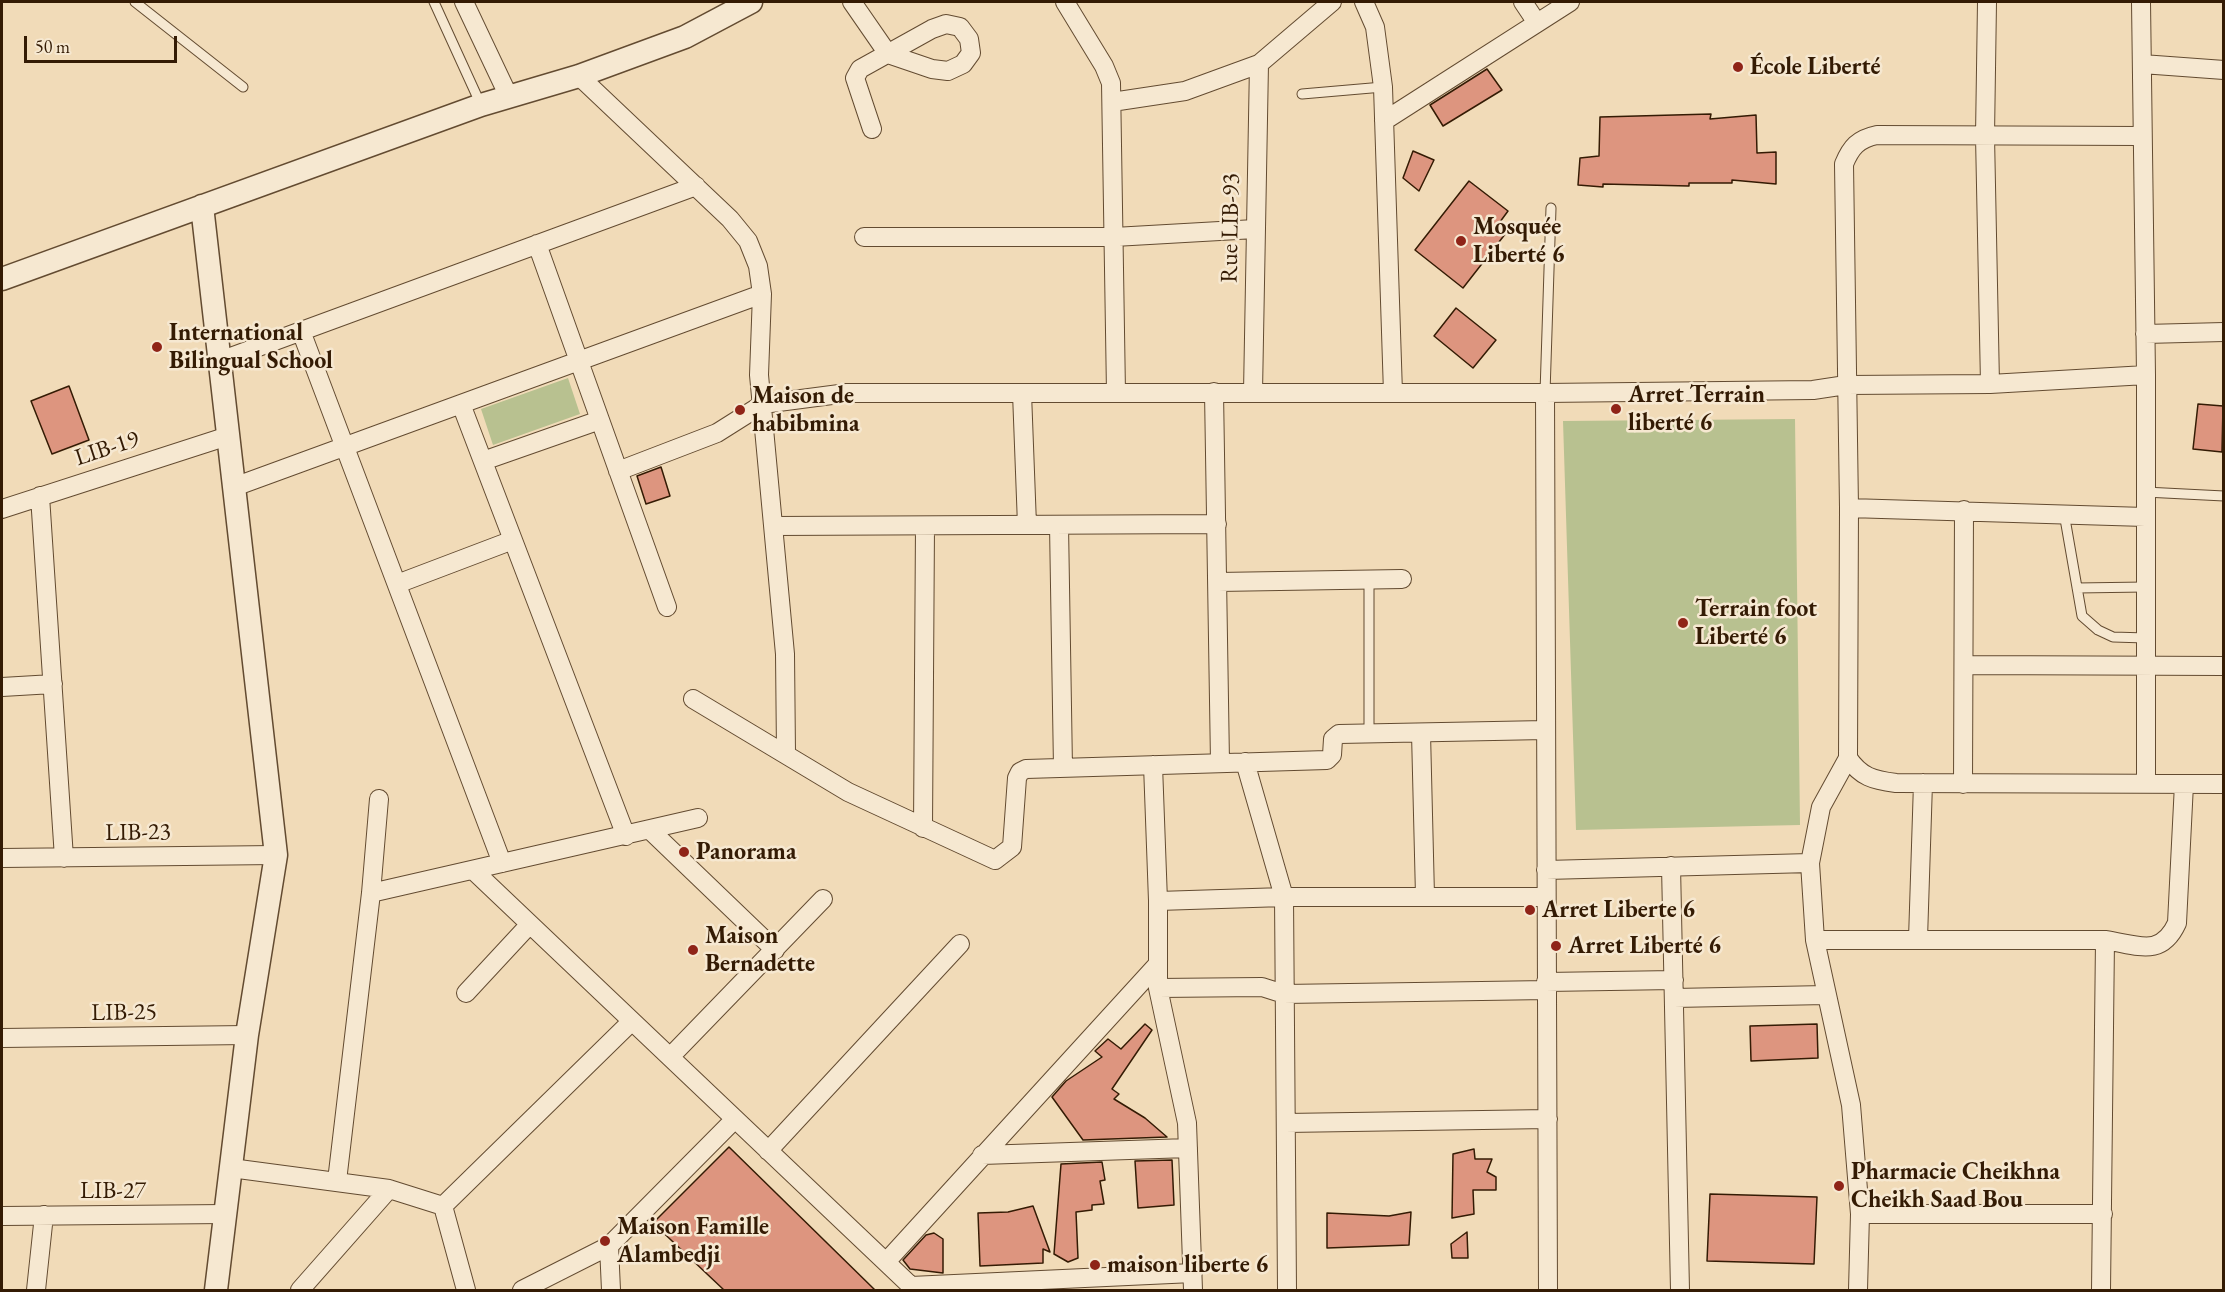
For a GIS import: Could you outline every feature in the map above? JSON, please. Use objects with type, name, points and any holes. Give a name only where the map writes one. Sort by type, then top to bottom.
[{"type":"street","points":[[464,2],[509,97]]},
{"type":"street","points":[[852,2],[888,54],[861,69],[855,78],[872,129]]},
{"type":"street","points":[[1065,2],[1104,66],[1111,83],[1116,393]]},
{"type":"street","points":[[1112,102],[1185,91],[1259,64],[1332,2]]},
{"type":"street","points":[[1364,2],[1374,27],[1383,87],[1393,393]]},
{"type":"street","points":[[1523,2],[1537,23]]},
{"type":"street","points":[[1384,121],[1570,2]]},
{"type":"street","points":[[1987,2],[1985,136],[1989,384]]},
{"type":"street","points":[[2141,2],[2146,375],[2146,784]]},
{"type":"street","points":[[2,279],[481,105],[579,76],[685,37],[736,5]]},
{"type":"street","name":"Rue LIB-93","points":[[1253,392],[1259,64]]},
{"type":"street","points":[[2142,64],[2223,70]]},
{"type":"street","points":[[579,76],[730,219],[748,241],[758,266],[762,294],[759,352],[785,654],[786,753]]},
{"type":"street","points":[[1858,1290],[1860,1215],[1851,1106],[1815,940],[1810,863],[1821,807],[1848,758],[1849,507],[1844,164],[1855,144],[1876,135],[2141,136]]},
{"type":"street","points":[[220,361],[696,186]]},
{"type":"street","points":[[202,206],[276,855],[247,1035],[216,1290]]},
{"type":"street","points":[[864,237],[1114,237],[1255,229]]},
{"type":"street","points":[[537,244],[667,607]]},
{"type":"street","points":[[234,487],[762,294]]},
{"type":"street","points":[[301,331],[502,863]]},
{"type":"street","points":[[2145,334],[2223,332]]},
{"type":"street","points":[[618,471],[717,433],[763,404],[847,393],[1545,393],[1813,390],[1846,385],[1989,384],[2146,375]]},
{"type":"street","points":[[1022,393],[1027,525]]},
{"type":"street","points":[[1214,393],[1220,762]]},
{"type":"street","points":[[1545,393],[1548,1290]]},
{"type":"street","points":[[461,404],[626,836]]},
{"type":"street","points":[[483,461],[600,420]]},
{"type":"street","name":"LIB-19","points":[[2,509],[228,436]]},
{"type":"street","points":[[40,496],[64,858]]},
{"type":"street","points":[[1849,507],[2145,517]]},
{"type":"street","points":[[1963,784],[1964,510]]},
{"type":"street","points":[[774,526],[1217,524]]},
{"type":"street","points":[[1059,525],[1063,768]]},
{"type":"street","points":[[923,828],[925,526]]},
{"type":"street","points":[[397,584],[513,540]]},
{"type":"street","points":[[1218,582],[1402,579]]},
{"type":"street","points":[[1964,665],[2223,666]]},
{"type":"street","points":[[2,687],[53,684]]},
{"type":"street","points":[[693,699],[848,792],[995,860],[1012,847],[1017,778],[1020,772],[1026,769],[1327,760],[1332,755],[1336,736],[1545,730]]},
{"type":"street","points":[[1421,733],[1425,896]]},
{"type":"street","points":[[1848,758],[1858,773],[1874,780],[1963,784],[2223,784]]},
{"type":"street","points":[[1245,762],[1284,897],[1287,1290]]},
{"type":"street","points":[[473,870],[911,1288],[1193,1282],[1184,1101],[1158,988],[1156,965],[1158,901],[1153,765]]},
{"type":"street","points":[[1918,939],[1923,783]]},
{"type":"street","points":[[1815,940],[2105,940],[2155,948],[2170,939],[2177,923],[2184,784]]},
{"type":"street","points":[[337,1181],[371,892],[378,799]]},
{"type":"street","points":[[371,892],[698,818]]},
{"type":"street","points":[[650,830],[775,950]]},
{"type":"street","name":"LIB-23","points":[[2,858],[276,855]]},
{"type":"street","points":[[1546,870],[1810,863]]},
{"type":"street","points":[[1671,866],[1680,1290]]},
{"type":"street","points":[[1158,901],[1284,897],[1546,897]]},
{"type":"street","points":[[670,1057],[823,899]]},
{"type":"street","points":[[466,993],[530,924]]},
{"type":"street","points":[[2101,1290],[2105,940]]},
{"type":"street","points":[[768,1151],[960,944]]},
{"type":"street","points":[[886,1262],[1156,965]]},
{"type":"street","points":[[1158,988],[1262,987],[1284,993],[1546,986],[1826,995]]},
{"type":"street","points":[[443,1206],[632,1021]]},
{"type":"street","name":"LIB-25","points":[[2,1038],[247,1035]]},
{"type":"street","points":[[522,1290],[609,1246],[735,1119]]},
{"type":"street","points":[[1286,1123],[1548,1119]]},
{"type":"street","points":[[982,1155],[1188,1148]]},
{"type":"street","points":[[231,1168],[389,1189],[443,1206]]},
{"type":"street","points":[[300,1290],[389,1189]]},
{"type":"street","points":[[443,1206],[466,1290]]},
{"type":"street","name":"LIB-27","points":[[2,1216],[226,1214]]},
{"type":"street","points":[[1860,1215],[2103,1214]]},
{"type":"street","points":[[36,1290],[44,1215]]},
{"type":"street","points":[[609,1246],[611,1290]]},
{"type":"lane","points":[[135,2],[243,87]]},
{"type":"lane","points":[[434,2],[481,105]]},
{"type":"lane","points":[[1302,94],[1383,87]]},
{"type":"lane","points":[[1545,393],[1551,208]]},
{"type":"lane","points":[[2145,492],[2223,496]]},
{"type":"lane","points":[[2064,513],[2082,616],[2098,630],[2113,637],[2146,638]]},
{"type":"lane","points":[[1369,580],[1369,734]]},
{"type":"lane","points":[[2077,588],[2145,587]]},
{"type":"green space","points":[[568,378],[580,414],[493,445],[481,409]]},
{"type":"green space","name":"Terrain foot Liberté 6","points":[[1795,419],[1800,825],[1576,830],[1563,421]]},
{"type":"building","points":[[1487,69],[1502,90],[1443,126],[1430,105]]},
{"type":"building","points":[[1711,114],[1710,119],[1756,115],[1757,153],[1776,152],[1776,184],[1732,180],[1732,183],[1689,183],[1689,186],[1578,185],[1580,158],[1599,156],[1600,117]]},
{"type":"building","points":[[1413,151],[1434,160],[1419,191],[1403,178]]},
{"type":"building","name":"Mosquée Liberté 6","points":[[1469,181],[1508,211],[1497,226],[1506,233],[1463,288],[1415,250]]},
{"type":"building","points":[[1456,308],[1496,340],[1473,368],[1434,336]]},
{"type":"building","points":[[69,386],[89,440],[52,454],[31,401]]},
{"type":"building","points":[[2198,404],[2223,406],[2222,452],[2193,449]]},
{"type":"building","points":[[661,467],[670,496],[646,504],[637,476]]},
{"type":"building","points":[[1145,1024],[1152,1030],[1112,1089],[1119,1094],[1114,1099],[1145,1118],[1167,1137],[1083,1140],[1052,1097],[1066,1081],[1102,1057],[1095,1051],[1108,1039],[1121,1049]]},
{"type":"building","points":[[1817,1024],[1818,1058],[1751,1061],[1750,1026]]},
{"type":"building","points":[[729,1147],[875,1290],[724,1290],[653,1223]]},
{"type":"building","points":[[1474,1149],[1475,1159],[1492,1159],[1487,1172],[1496,1177],[1496,1190],[1473,1190],[1474,1214],[1452,1218],[1453,1154]]},
{"type":"building","points":[[1172,1160],[1174,1205],[1138,1208],[1135,1161]]},
{"type":"building","points":[[1102,1162],[1105,1180],[1100,1181],[1104,1204],[1092,1205],[1092,1210],[1076,1212],[1078,1258],[1068,1262],[1054,1254],[1061,1164]]},
{"type":"building","points":[[1710,1194],[1817,1197],[1814,1264],[1707,1261]]},
{"type":"building","points":[[1033,1206],[1050,1252],[1043,1249],[1043,1263],[980,1266],[978,1213],[1008,1212]]},
{"type":"building","points":[[1411,1212],[1409,1245],[1327,1248],[1327,1213],[1389,1216]]},
{"type":"building","points":[[1467,1232],[1468,1258],[1452,1258],[1451,1244]]},
{"type":"building","points":[[934,1233],[943,1239],[943,1273],[910,1269],[903,1260],[926,1235]]},
{"type":"place","name":"École Liberté","points":[[1738,67]]},
{"type":"place","name":"Mosquée Liberté 6","points":[[1461,241]]},
{"type":"place","name":"International Bilingual School","points":[[157,347]]},
{"type":"place","name":"Arret Terrain liberté 6","points":[[1616,409]]},
{"type":"place","name":"Maison de habibmina","points":[[740,410]]},
{"type":"place","name":"Terrain foot Liberté 6","points":[[1683,623]]},
{"type":"place","name":"Panorama","points":[[684,852]]},
{"type":"place","name":"Arret Liberte 6","points":[[1530,910]]},
{"type":"place","name":"Arret Liberté 6","points":[[1556,946]]},
{"type":"place","name":"Maison Bernadette","points":[[693,950]]},
{"type":"place","name":"Pharmacie Cheikhna Cheikh Saad Bou","points":[[1839,1186]]},
{"type":"place","name":"Maison Famille Alambedji","points":[[605,1241]]},
{"type":"place","name":"maison liberte 6","points":[[1095,1265]]}]
